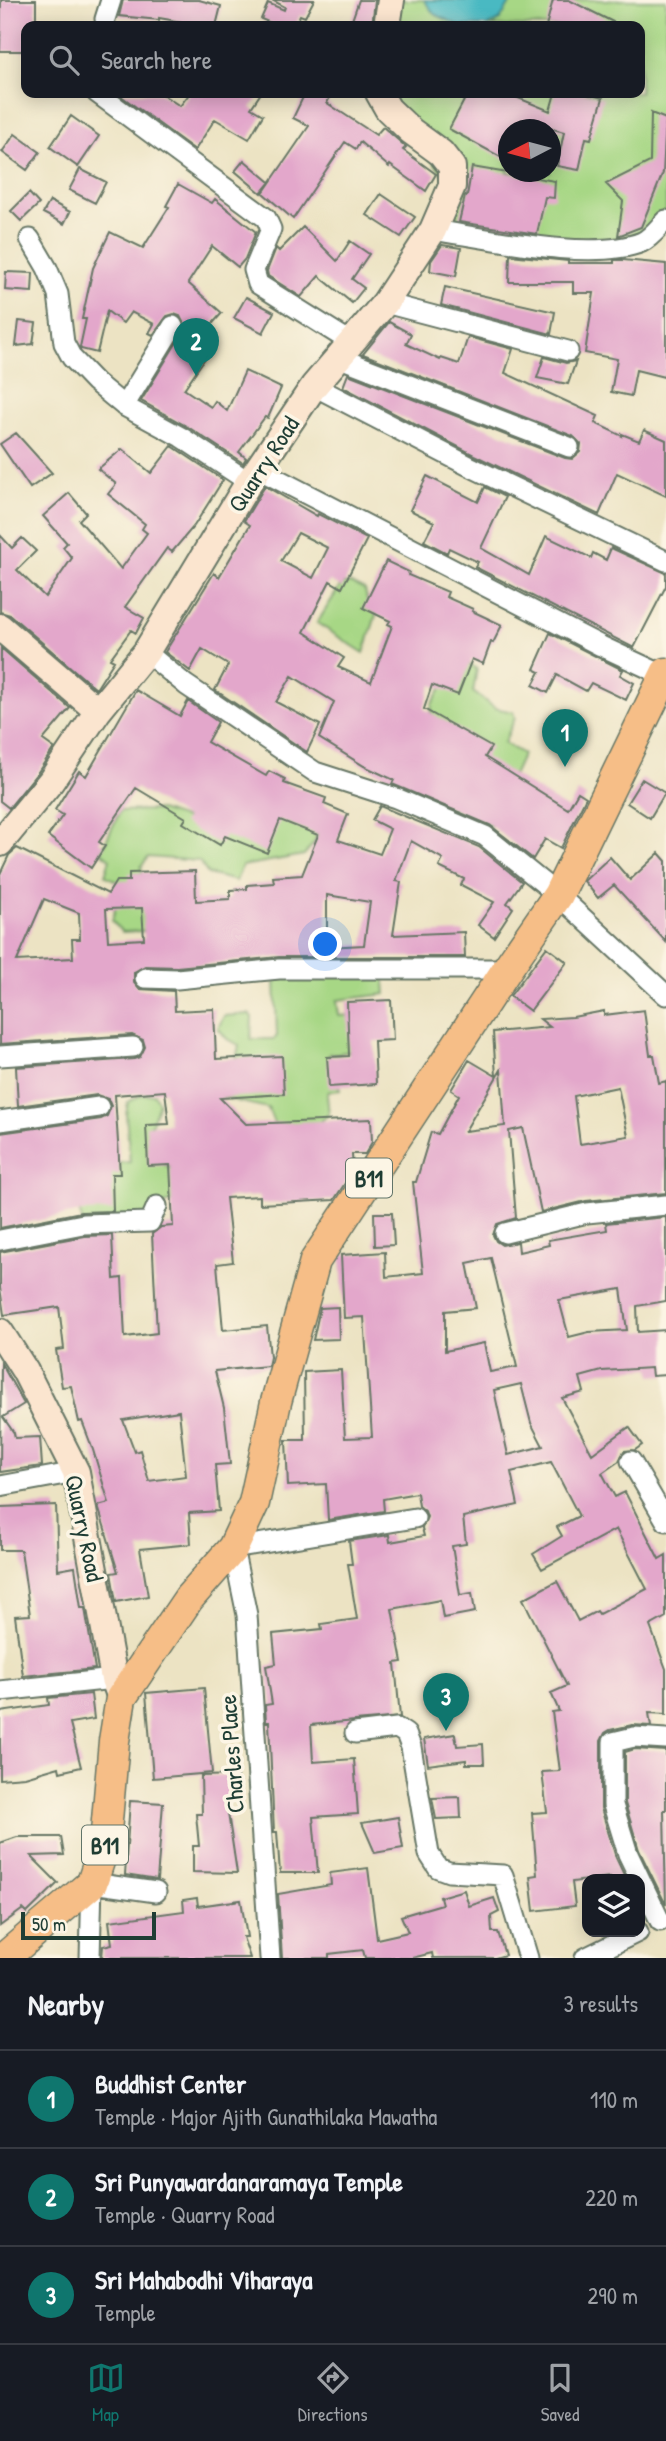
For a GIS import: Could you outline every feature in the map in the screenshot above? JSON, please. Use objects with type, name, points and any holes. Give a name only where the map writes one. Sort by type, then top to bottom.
[{"type":"main road","name":"B11","points":[[8,1957],[92,1883],[105,1843],[118,1688],[189,1598],[233,1548],[254,1503],[279,1390],[315,1261],[558,895],[665,674]]},
{"type":"street","points":[[388,21],[391,0]]},
{"type":"street","points":[[104,98],[266,218],[271,229],[254,270],[258,284],[346,351],[569,447]]},
{"type":"street","name":"Quarry Road","points":[[0,843],[51,781],[99,711],[146,652],[254,476],[314,386],[385,303],[433,230],[452,186],[452,167],[441,153],[411,131],[388,109],[382,98]]},
{"type":"street","points":[[433,230],[570,250],[621,248],[645,241],[666,220]]},
{"type":"street","points":[[30,239],[58,294],[64,343],[72,358],[95,382],[124,405],[254,476],[665,674]]},
{"type":"street","points":[[385,303],[568,351]]},
{"type":"street","points":[[124,405],[173,326]]},
{"type":"street","points":[[314,386],[469,466],[666,561]]},
{"type":"street","points":[[0,627],[99,711]]},
{"type":"street","points":[[146,652],[186,685],[315,772],[396,798],[485,836],[558,895],[666,995]]},
{"type":"street","points":[[145,978],[177,979],[279,969],[507,969]]},
{"type":"street","points":[[0,1056],[133,1047]]},
{"type":"street","points":[[0,1121],[99,1107]]},
{"type":"street","points":[[505,1233],[586,1213],[666,1205]]},
{"type":"street","points":[[0,1240],[83,1224],[150,1222],[157,1206]]},
{"type":"street","name":"Quarry Road","points":[[0,1332],[25,1371],[76,1472],[118,1688]]},
{"type":"street","points":[[631,1461],[666,1521]]},
{"type":"street","points":[[0,1486],[76,1472]]},
{"type":"street","points":[[233,1548],[415,1518]]},
{"type":"street","name":"Charles Place","points":[[233,1548],[247,1615],[270,1958]]},
{"type":"street","points":[[0,1691],[118,1688]]},
{"type":"street","points":[[355,1733],[397,1728],[406,1734],[411,1747],[429,1854],[438,1868],[449,1872],[503,1875],[528,1958]]},
{"type":"street","points":[[645,1928],[663,1920],[628,1854],[613,1805],[613,1742],[634,1737],[666,1739]]},
{"type":"street","points":[[90,1958],[92,1883],[156,1892]]},
{"type":"street","points":[[585,1958],[627,1937]]},
{"type":"green space","points":[[391,0],[666,0],[666,220],[621,248],[433,230],[452,186],[383,98],[645,98],[645,21],[388,21]]},
{"type":"green space","points":[[350,583],[365,590],[368,604],[377,612],[364,653],[317,623],[341,585]]},
{"type":"green space","points":[[460,658],[477,669],[473,692],[495,708],[513,712],[515,718],[504,743],[523,754],[485,836],[438,815],[460,773],[431,713],[432,704]]},
{"type":"green space","points":[[245,802],[319,825],[315,842],[304,855],[242,866],[236,881],[208,874],[199,861],[148,857],[141,867],[149,898],[164,930],[122,932],[112,921],[121,884],[105,875],[110,859],[101,852],[120,811],[160,810],[224,832]]},
{"type":"green space","points":[[384,970],[386,994],[337,1000],[339,1016],[353,1015],[357,1051],[329,1054],[331,1083],[339,1083],[340,1090],[329,1091],[329,1114],[321,1121],[315,1133],[276,1128],[268,1108],[219,1097],[231,1087],[239,1045],[227,1039],[218,1028],[224,1016],[249,1014],[252,1017],[251,1039],[274,1039],[277,1036],[275,978]]},
{"type":"green space","points":[[154,1094],[159,1103],[148,1133],[163,1164],[183,1174],[179,1200],[157,1206],[150,1222],[83,1224],[72,1184],[91,1165],[130,1162],[126,1114],[128,1102],[141,1095]]},
{"type":"water","points":[[424,0],[512,0],[498,21],[449,21],[434,14]]},
{"type":"building","points":[[1,0],[36,0],[36,21],[21,21],[21,51],[0,51]]},
{"type":"building","points":[[123,0],[199,0],[221,6],[217,21],[119,16]]},
{"type":"building","points":[[272,0],[314,0],[305,17],[300,15],[297,21],[261,19],[268,3],[284,10],[285,7]]},
{"type":"building","points":[[359,0],[375,0],[373,21],[352,21]]},
{"type":"building","points":[[553,0],[569,0],[611,21],[547,21]]},
{"type":"building","points":[[124,98],[168,98],[180,106],[186,98],[258,98],[251,108],[263,115],[249,139],[215,119],[195,150]]},
{"type":"building","points":[[303,98],[330,98],[327,103],[376,135],[383,127],[406,147],[403,150],[436,174],[426,191],[390,165],[389,167],[360,142],[356,149],[345,142],[293,219],[263,193],[309,126],[293,118]]},
{"type":"building","points":[[465,98],[518,98],[550,111],[554,98],[603,98],[591,139],[586,138],[579,170],[561,167],[564,132],[561,131],[561,119],[498,119],[498,156],[449,129]]},
{"type":"building","points":[[651,113],[666,119],[663,173],[641,227],[618,236],[623,201],[606,184],[650,162]]},
{"type":"building","points":[[71,116],[99,136],[78,167],[50,147]]},
{"type":"building","points":[[15,134],[40,152],[27,170],[2,152]]},
{"type":"building","points":[[244,160],[270,182],[261,193],[235,171]]},
{"type":"building","points":[[472,167],[498,171],[498,182],[555,182],[554,198],[545,197],[537,234],[459,222]]},
{"type":"building","points":[[80,169],[106,182],[95,203],[69,190]]},
{"type":"building","points":[[178,184],[212,203],[215,199],[256,232],[245,259],[238,267],[212,246],[188,283],[222,313],[197,341],[210,351],[184,389],[211,407],[215,401],[227,411],[245,371],[281,388],[268,418],[265,417],[239,452],[246,458],[243,463],[188,427],[141,401],[183,332],[185,326],[180,316],[167,316],[153,335],[149,333],[154,324],[131,312],[123,323],[107,311],[97,353],[80,347],[86,319],[82,319],[93,268],[110,232],[143,248],[169,207],[166,206]]},
{"type":"building","points":[[29,193],[39,204],[21,221],[11,211]]},
{"type":"building","points":[[381,194],[415,217],[401,237],[367,215]]},
{"type":"building","points":[[50,201],[70,212],[64,224],[43,213]]},
{"type":"building","points":[[303,227],[337,261],[350,241],[369,254],[352,279],[364,288],[352,303],[319,276],[301,297],[268,276],[267,271],[276,248],[279,251]]},
{"type":"building","points":[[442,245],[461,248],[456,276],[430,271],[431,261]]},
{"type":"building","points":[[510,255],[568,263],[614,263],[614,260],[623,260],[666,264],[664,377],[636,370],[631,396],[611,392],[617,359],[585,353],[594,293],[573,293],[573,282],[509,282]]},
{"type":"building","points":[[6,272],[33,273],[32,292],[5,290]]},
{"type":"building","points":[[445,287],[555,312],[551,334],[441,305]]},
{"type":"building","points":[[246,297],[274,312],[263,333],[234,318]]},
{"type":"building","points":[[19,321],[36,323],[33,344],[16,346]]},
{"type":"building","points":[[389,322],[411,334],[406,344],[440,360],[441,358],[459,364],[468,337],[513,349],[505,373],[598,416],[595,423],[622,436],[639,441],[644,430],[666,440],[666,496],[617,473],[599,515],[474,455],[343,387],[348,374],[565,458],[572,459],[580,452],[581,444],[573,436],[363,354]]},
{"type":"building","points":[[544,357],[566,363],[576,361],[568,384],[537,378]]},
{"type":"building","points":[[16,433],[52,473],[30,488],[0,444]]},
{"type":"building","points":[[172,446],[223,480],[194,526],[172,552],[167,548],[125,607],[144,618],[136,633],[131,630],[110,659],[114,661],[96,689],[10,615],[0,612],[0,535],[12,548],[22,538],[36,551],[17,570],[45,597],[72,558],[63,547],[67,543],[43,516],[69,493],[86,513],[79,520],[121,569],[147,533],[142,529],[145,524],[108,494],[116,484],[98,469],[122,449],[151,473]]},
{"type":"building","points":[[427,476],[478,502],[485,487],[505,497],[481,548],[529,575],[546,536],[591,558],[593,553],[606,560],[611,548],[666,573],[666,586],[634,648],[475,567],[478,562],[449,548],[447,553],[424,541],[434,522],[410,510]]},
{"type":"building","points":[[265,486],[317,516],[318,514],[367,539],[342,588],[330,581],[304,632],[344,658],[338,667],[371,682],[392,626],[388,624],[390,621],[363,608],[386,561],[409,572],[408,575],[448,592],[446,597],[502,625],[493,643],[491,642],[483,664],[472,659],[458,695],[432,685],[424,709],[491,747],[485,757],[568,809],[578,792],[586,797],[561,848],[545,839],[533,859],[490,825],[392,784],[394,780],[364,766],[319,738],[334,702],[292,676],[276,702],[320,725],[307,752],[215,690],[228,665],[202,649],[190,671],[165,652],[214,573],[219,577],[250,525],[244,521]],"holes":[[[298,533],[328,548],[313,578],[281,561]]]},
{"type":"building","points":[[550,633],[623,670],[620,675],[634,683],[626,700],[591,683],[586,691],[557,675],[548,693],[533,685],[540,672],[534,669]]},
{"type":"building","points":[[1,648],[70,708],[43,740],[54,748],[9,808],[0,801]]},
{"type":"building","points":[[136,690],[180,716],[188,701],[218,722],[207,742],[266,776],[269,771],[285,779],[284,783],[326,798],[324,804],[348,814],[338,840],[380,854],[390,829],[372,820],[380,806],[479,847],[522,882],[507,903],[513,908],[494,937],[478,925],[494,902],[461,885],[464,879],[439,867],[443,859],[411,841],[396,881],[401,882],[393,935],[464,932],[465,957],[279,957],[177,967],[145,966],[134,972],[134,983],[139,989],[174,991],[175,1011],[214,1009],[216,1059],[282,1056],[284,1094],[220,1098],[246,1124],[371,1119],[372,1142],[365,1154],[352,1154],[353,1171],[334,1200],[260,1204],[260,1196],[226,1198],[233,1262],[217,1264],[223,1330],[267,1326],[270,1357],[268,1366],[215,1371],[224,1408],[230,1464],[215,1465],[219,1511],[189,1513],[191,1544],[140,1549],[148,1596],[116,1602],[111,1573],[118,1572],[98,1506],[109,1503],[93,1450],[82,1421],[79,1422],[71,1386],[62,1387],[56,1350],[64,1349],[59,1307],[4,1315],[0,1288],[0,1252],[84,1236],[112,1235],[114,1279],[122,1278],[125,1337],[157,1333],[152,1234],[161,1227],[173,1226],[170,1165],[148,1166],[146,1125],[169,1124],[165,1091],[115,1095],[120,1174],[112,1174],[113,1211],[81,1212],[0,1228],[0,1133],[101,1119],[107,1116],[111,1106],[108,1099],[97,1095],[18,1106],[16,1067],[134,1059],[140,1057],[145,1047],[143,1040],[132,1035],[0,1044],[0,874],[9,855],[17,848],[108,894],[116,881],[129,881],[129,873],[195,871],[196,901],[230,899],[230,890],[247,889],[247,885],[274,883],[273,877],[302,875],[318,835],[280,820],[267,853],[225,836],[220,845],[183,823],[186,818],[136,788],[99,842],[105,846],[91,868],[48,836],[63,815],[55,810],[79,771],[86,776]],"holes":[[[327,895],[370,902],[364,945],[327,947]],[[44,899],[79,913],[80,939],[72,939],[73,958],[17,961]],[[142,908],[144,939],[108,941],[106,909]],[[179,1411],[186,1476],[149,1481],[140,1450],[135,1452],[123,1420]]]},
{"type":"building","points":[[642,779],[665,793],[650,818],[627,803]]},
{"type":"building","points":[[659,853],[666,861],[666,942],[614,885],[598,898],[584,881],[610,857],[630,880]]},
{"type":"building","points":[[547,947],[567,962],[530,1011],[510,996]]},
{"type":"building","points":[[391,1000],[393,1040],[374,1041],[376,1084],[329,1087],[327,1057],[349,1056],[347,1002]]},
{"type":"building","points":[[644,1010],[650,1055],[654,1055],[659,1083],[666,1081],[666,1193],[586,1201],[541,1212],[523,1128],[509,1131],[516,1218],[497,1224],[493,1235],[502,1245],[518,1242],[519,1252],[549,1245],[548,1240],[607,1230],[606,1223],[666,1217],[666,1301],[637,1306],[638,1332],[666,1330],[666,1375],[652,1376],[651,1368],[602,1371],[580,1377],[584,1392],[562,1398],[592,1454],[629,1427],[642,1445],[635,1450],[624,1451],[619,1461],[602,1473],[615,1497],[625,1492],[659,1559],[666,1555],[666,1617],[650,1626],[666,1669],[666,1714],[649,1713],[651,1726],[632,1725],[610,1730],[601,1741],[601,1808],[624,1874],[582,1874],[582,1881],[572,1882],[575,1906],[534,1911],[530,1876],[537,1875],[532,1813],[547,1812],[542,1772],[560,1771],[552,1712],[559,1711],[551,1693],[567,1686],[523,1599],[557,1581],[578,1621],[597,1611],[599,1614],[647,1589],[616,1529],[542,1569],[533,1554],[562,1536],[557,1527],[579,1516],[551,1462],[511,1472],[518,1505],[463,1517],[466,1544],[452,1546],[460,1595],[472,1593],[475,1612],[443,1618],[440,1600],[392,1609],[402,1662],[395,1663],[400,1717],[311,1725],[313,1762],[354,1759],[358,1814],[313,1817],[318,1873],[280,1873],[277,1832],[274,1832],[269,1722],[266,1722],[265,1705],[272,1704],[266,1666],[276,1664],[273,1634],[322,1629],[321,1624],[357,1619],[348,1564],[352,1564],[349,1541],[389,1535],[390,1542],[424,1536],[422,1528],[427,1517],[419,1506],[417,1493],[383,1499],[384,1511],[328,1520],[326,1484],[288,1486],[286,1440],[305,1440],[304,1372],[341,1370],[345,1438],[372,1437],[364,1317],[344,1318],[341,1255],[385,1252],[386,1277],[423,1273],[413,1182],[416,1182],[431,1132],[438,1134],[459,1095],[451,1090],[469,1060],[496,1076],[493,1032],[550,1027],[540,1019],[573,1017],[604,1011],[604,1015]],"holes":[[[501,1070],[505,1126],[465,1131]],[[618,1087],[628,1136],[580,1144],[574,1096]],[[491,1258],[517,1367],[490,1372],[484,1343],[445,1351],[445,1311],[476,1308],[467,1263]],[[621,1289],[627,1330],[589,1332],[569,1337],[559,1300]],[[521,1384],[531,1423],[543,1446],[508,1455],[494,1390]]]},
{"type":"building","points":[[374,1213],[392,1213],[394,1245],[375,1246]]},
{"type":"building","points":[[338,1307],[339,1339],[313,1340],[320,1308]]},
{"type":"building","points":[[1,1363],[24,1404],[3,1417],[15,1438],[40,1437],[42,1466],[0,1472]]},
{"type":"building","points":[[56,1505],[58,1570],[75,1567],[95,1669],[23,1676],[15,1616],[30,1615],[21,1550],[0,1550],[0,1507]]},
{"type":"building","points":[[204,1688],[212,1773],[153,1778],[146,1693]]},
{"type":"building","points":[[91,1694],[94,1719],[70,1723],[81,1767],[60,1772],[59,1767],[25,1777],[0,1779],[0,1712],[49,1705],[48,1698]]},
{"type":"building","points":[[455,1734],[457,1746],[483,1744],[484,1764],[466,1764],[466,1760],[428,1765],[424,1739]]},
{"type":"building","points":[[635,1749],[666,1751],[666,1905],[639,1850],[625,1803],[625,1752]]},
{"type":"building","points":[[237,1775],[238,1798],[226,1800],[237,1873],[193,1872],[193,1846],[199,1846],[196,1814],[202,1814],[201,1776]]},
{"type":"building","points":[[460,1797],[461,1818],[436,1819],[432,1798]]},
{"type":"building","points":[[130,1801],[163,1803],[157,1880],[125,1875]]},
{"type":"building","points":[[398,1817],[403,1848],[375,1853],[362,1823]]},
{"type":"building","points":[[17,1837],[61,1837],[64,1855],[31,1856],[58,1883],[27,1913],[23,1909],[0,1926],[0,1843]]},
{"type":"building","points":[[368,1868],[377,1939],[408,1932],[401,1916],[442,1904],[440,1897],[464,1890],[469,1906],[494,1898],[499,1912],[491,1916],[492,1932],[498,1932],[505,1955],[495,1958],[433,1958],[432,1953],[412,1958],[365,1958],[363,1950],[329,1954],[329,1958],[282,1958],[278,1894],[331,1885],[330,1873]]},
{"type":"building","points":[[197,1898],[198,1906],[241,1900],[247,1937],[243,1937],[250,1958],[102,1958],[103,1946],[112,1944],[109,1921],[184,1911],[183,1900]]},
{"type":"place","name":"Sri Punyawardanaramaya Temple","points":[[196,376]]},
{"type":"place","name":"Buddhist Center","points":[[565,767]]},
{"type":"place","name":"Sri Mahabodhi Viharaya","points":[[446,1731]]}]
